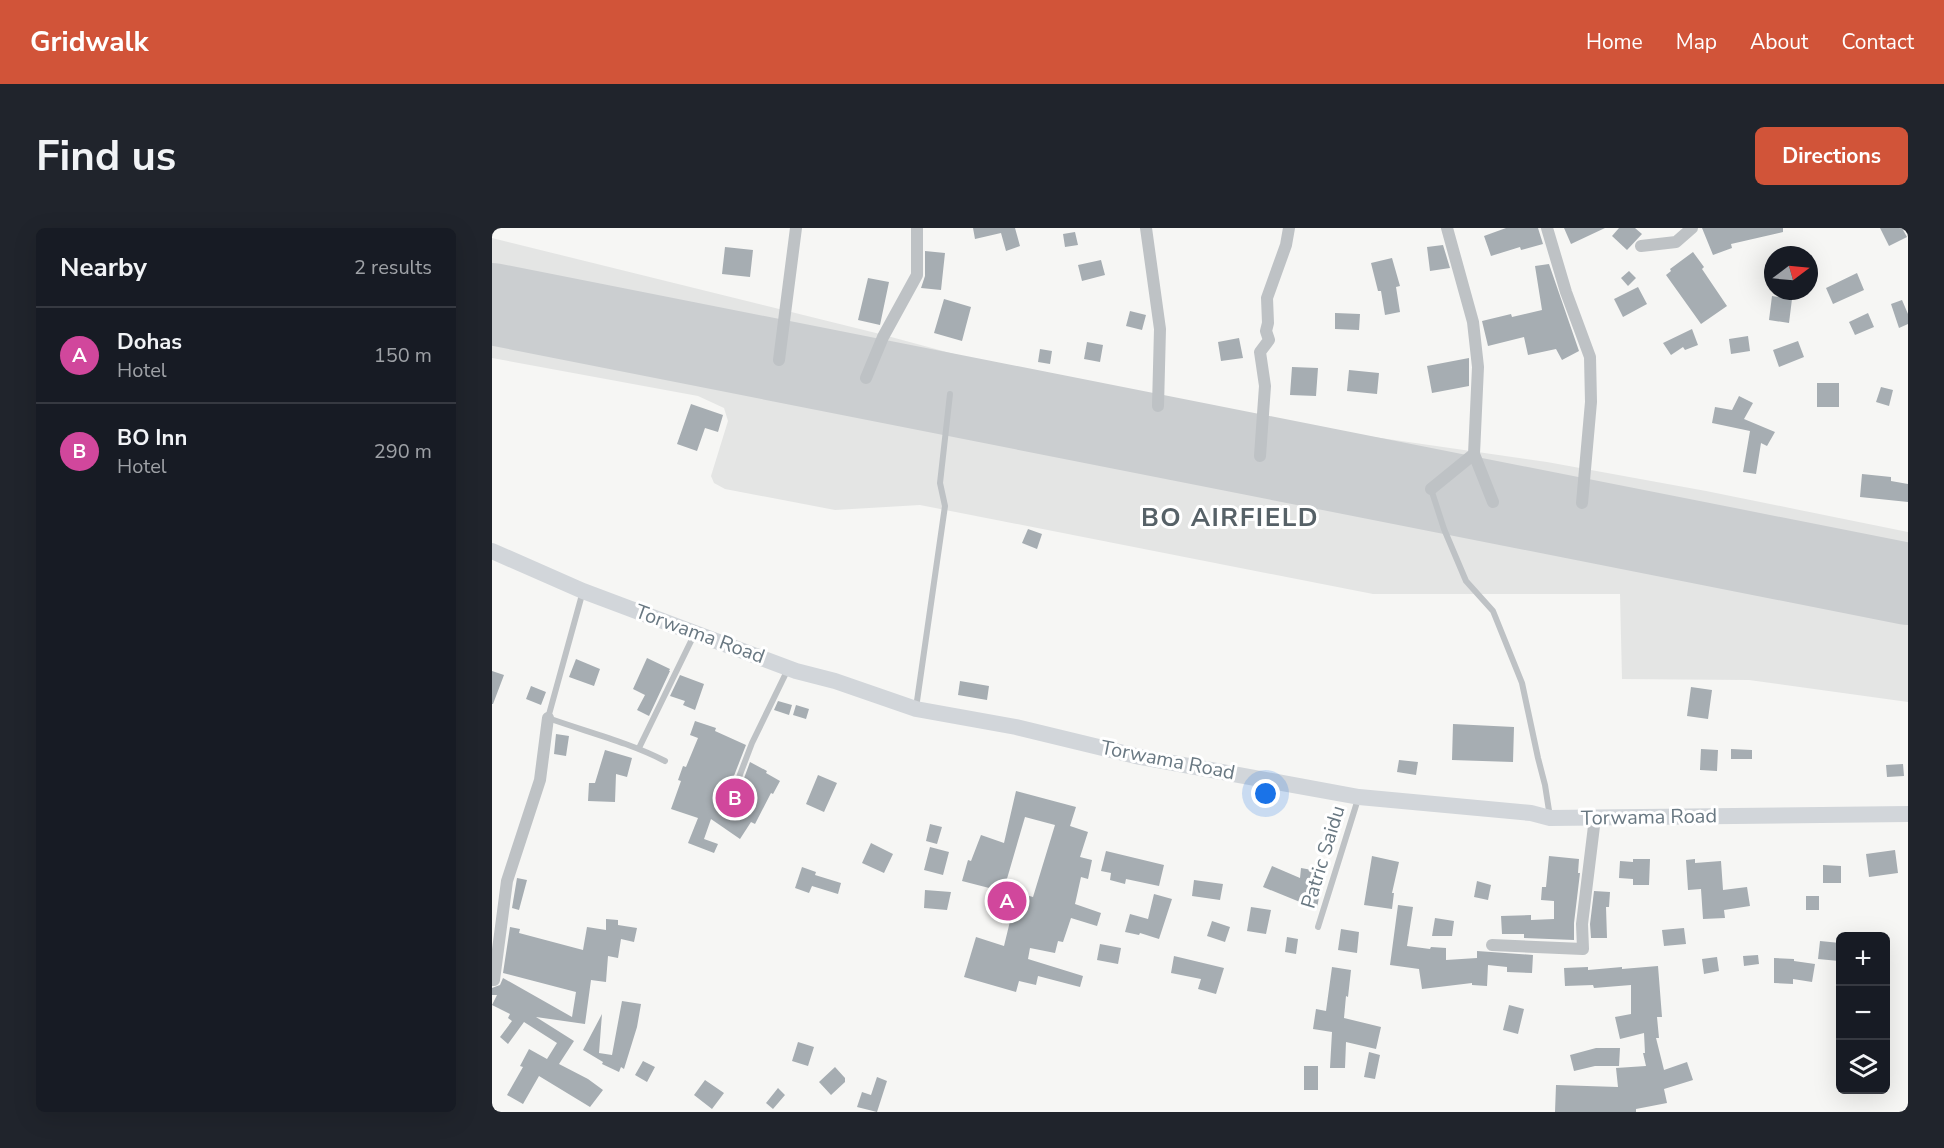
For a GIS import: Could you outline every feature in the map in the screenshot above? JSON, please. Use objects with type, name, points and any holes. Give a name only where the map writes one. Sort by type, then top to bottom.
[{"type":"main road","name":"Torwama Road","points":[[492,551],[583,591],[789,667],[916,709],[1016,727],[1140,757],[1359,797],[1530,813],[1550,818],[1908,814]]},
{"type":"street","points":[[779,360],[796,228]]},
{"type":"street","points":[[866,378],[883,337],[917,275],[917,228]]},
{"type":"street","points":[[1146,228],[1160,329],[1158,406]]},
{"type":"street","points":[[1260,456],[1265,386],[1260,352],[1269,340],[1266,331],[1267,298],[1287,245],[1289,228]]},
{"type":"street","points":[[1448,228],[1473,322],[1478,367],[1474,454],[1493,501]]},
{"type":"street","points":[[1547,228],[1566,292],[1590,357],[1591,402],[1582,502]]},
{"type":"street","points":[[1641,246],[1676,242],[1692,228]]},
{"type":"street","points":[[1431,489],[1474,454]]},
{"type":"street","points":[[494,980],[507,881],[540,780],[548,718]]},
{"type":"street","points":[[1492,945],[1583,949],[1582,924],[1595,818]]},
{"type":"lane","points":[[916,709],[945,506],[940,483],[950,394]]},
{"type":"lane","points":[[1431,489],[1444,529],[1466,581],[1493,611],[1522,683],[1545,785],[1550,818]]},
{"type":"lane","points":[[583,591],[548,718],[639,748],[665,761]]},
{"type":"lane","points":[[639,748],[695,632]]},
{"type":"lane","points":[[728,806],[752,743],[789,667]]},
{"type":"lane","name":"Patric Saidu","points":[[1318,927],[1359,797]]},
{"type":"shaded area","points":[[492,238],[880,334],[1132,402],[1547,462],[1908,532],[1908,702],[1749,680],[1622,679],[1620,594],[1373,594],[920,505],[835,510],[725,489],[714,483],[711,476],[728,421],[724,408],[698,396],[492,358]]},
{"type":"building","points":[[973,228],[1015,228],[1020,246],[1006,251],[1001,233],[975,239]]},
{"type":"building","points":[[1506,228],[1538,228],[1543,244],[1521,250],[1520,247],[1491,256],[1484,236]]},
{"type":"building","points":[[1564,228],[1605,228],[1571,244]]},
{"type":"building","points":[[1619,228],[1635,228],[1642,234],[1627,250],[1612,236]]},
{"type":"building","points":[[1702,228],[1783,228],[1783,232],[1731,244],[1732,248],[1713,255]]},
{"type":"building","points":[[1880,228],[1902,228],[1907,237],[1889,246]]},
{"type":"building","points":[[1075,232],[1078,245],[1065,247],[1063,234]]},
{"type":"building","points":[[1443,245],[1450,268],[1430,271],[1427,247]]},
{"type":"building","points":[[725,247],[753,250],[750,277],[722,274]]},
{"type":"building","points":[[925,251],[945,253],[941,290],[921,288],[925,276]]},
{"type":"building","points":[[1693,252],[1727,306],[1701,324],[1666,275],[1671,271],[1670,269]]},
{"type":"building","points":[[1392,258],[1400,286],[1396,287],[1400,312],[1385,315],[1381,291],[1378,291],[1371,263]]},
{"type":"building","points":[[1101,260],[1105,275],[1082,281],[1078,265]]},
{"type":"building","points":[[1549,264],[1579,351],[1562,360],[1556,349],[1528,355],[1524,337],[1488,346],[1482,321],[1542,310],[1535,266]]},
{"type":"building","points":[[1629,271],[1636,278],[1628,286],[1621,278]]},
{"type":"building","points":[[1857,273],[1864,290],[1833,304],[1826,288]]},
{"type":"building","points":[[868,278],[889,282],[880,325],[858,320]]},
{"type":"building","points":[[1638,287],[1647,304],[1623,317],[1614,299]]},
{"type":"building","points":[[944,299],[971,307],[962,341],[934,333]]},
{"type":"building","points":[[1772,300],[1792,300],[1789,323],[1769,320]]},
{"type":"building","points":[[1902,300],[1908,314],[1908,324],[1899,328],[1891,304]]},
{"type":"building","points":[[1130,311],[1146,315],[1142,330],[1126,326]]},
{"type":"building","points":[[1335,313],[1360,314],[1359,330],[1335,329]]},
{"type":"building","points":[[1868,313],[1874,327],[1855,335],[1849,322]]},
{"type":"building","points":[[1692,329],[1698,345],[1685,350],[1683,347],[1671,355],[1663,343]]},
{"type":"building","points":[[1748,336],[1750,351],[1731,354],[1729,339]]},
{"type":"building","points":[[1239,338],[1243,358],[1221,361],[1218,342]]},
{"type":"building","points":[[1798,341],[1804,357],[1779,367],[1773,350]]},
{"type":"building","points":[[1087,342],[1103,345],[1100,362],[1084,359]]},
{"type":"building","points":[[1040,349],[1052,351],[1050,364],[1038,362]]},
{"type":"building","points":[[1469,358],[1469,386],[1432,393],[1427,366]]},
{"type":"building","points":[[1292,367],[1318,368],[1316,396],[1290,395]]},
{"type":"building","points":[[1349,370],[1379,373],[1377,394],[1347,391]]},
{"type":"building","points":[[1817,383],[1839,383],[1839,407],[1817,407]]},
{"type":"building","points":[[1881,387],[1893,390],[1889,406],[1876,402]]},
{"type":"building","points":[[1739,396],[1753,403],[1744,419],[1775,432],[1767,446],[1761,443],[1756,474],[1743,472],[1750,431],[1712,423],[1715,407],[1732,410]]},
{"type":"building","points":[[691,404],[723,415],[718,432],[705,428],[697,451],[677,444]]},
{"type":"building","points":[[1862,474],[1891,477],[1891,481],[1908,484],[1908,502],[1860,497]]},
{"type":"building","points":[[1028,529],[1042,534],[1037,549],[1022,543]]},
{"type":"building","points":[[647,658],[670,669],[649,716],[637,710],[645,695],[633,689]]},
{"type":"building","points":[[576,659],[600,669],[594,686],[569,677]]},
{"type":"building","points":[[492,671],[504,675],[493,704],[492,704]]},
{"type":"building","points":[[680,675],[704,684],[695,710],[683,705],[685,701],[670,696]]},
{"type":"building","points":[[960,681],[989,686],[987,700],[958,695]]},
{"type":"building","points":[[531,686],[546,692],[541,705],[526,699]]},
{"type":"building","points":[[1691,687],[1712,690],[1708,719],[1687,716]]},
{"type":"building","points":[[778,701],[792,705],[789,715],[774,710]]},
{"type":"building","points":[[796,705],[809,709],[806,719],[793,715]]},
{"type":"building","points":[[695,721],[716,728],[715,731],[746,745],[723,804],[726,811],[733,808],[750,762],[780,781],[755,824],[751,822],[740,839],[711,819],[704,839],[718,844],[714,853],[688,843],[698,818],[671,809],[681,781],[678,780],[683,766],[686,767],[698,738],[690,735]]},
{"type":"building","points":[[1453,724],[1514,727],[1513,762],[1452,760]]},
{"type":"building","points":[[556,734],[569,736],[566,756],[554,754]]},
{"type":"building","points":[[1701,749],[1718,750],[1717,771],[1700,770]]},
{"type":"building","points":[[1731,749],[1752,750],[1752,759],[1731,759]]},
{"type":"building","points":[[605,750],[632,758],[627,777],[616,774],[615,802],[588,801],[589,783],[595,783]]},
{"type":"building","points":[[1399,760],[1418,762],[1416,775],[1397,772]]},
{"type":"building","points":[[1903,764],[1904,776],[1887,777],[1886,765]]},
{"type":"building","points":[[818,775],[837,783],[824,812],[806,804]]},
{"type":"building","points":[[1016,791],[1076,807],[1070,826],[1088,832],[1080,857],[1092,860],[1088,879],[1081,877],[1075,904],[1101,913],[1097,926],[1071,918],[1063,942],[1058,941],[1055,953],[1030,948],[1028,959],[1083,976],[1080,987],[1038,976],[1036,985],[1019,981],[1016,992],[964,977],[976,937],[1004,946],[1012,913],[985,906],[988,895],[992,896],[993,889],[962,881],[968,860],[971,861],[981,835],[1004,843]],"holes":[[[1025,817],[1055,825],[1033,897],[1004,889]]]},
{"type":"building","points":[[930,824],[942,827],[937,844],[926,841]]},
{"type":"building","points":[[871,843],[893,854],[884,873],[862,863]]},
{"type":"building","points":[[930,847],[949,852],[943,875],[924,870]]},
{"type":"building","points":[[1895,850],[1898,873],[1869,877],[1866,854]]},
{"type":"building","points":[[1106,851],[1164,865],[1159,886],[1126,879],[1125,884],[1110,880],[1111,873],[1101,871]]},
{"type":"building","points":[[1372,856],[1399,862],[1392,893],[1394,893],[1392,909],[1364,905]]},
{"type":"building","points":[[1549,856],[1579,859],[1578,873],[1580,873],[1574,940],[1524,938],[1524,934],[1502,934],[1501,916],[1531,915],[1531,920],[1554,919],[1554,901],[1541,900],[1542,887],[1546,887]]},
{"type":"building","points":[[1633,859],[1650,859],[1649,885],[1633,885],[1633,879],[1619,878],[1620,861],[1633,862]]},
{"type":"building","points":[[1695,859],[1695,863],[1721,861],[1723,890],[1747,887],[1750,906],[1724,910],[1725,918],[1703,919],[1701,889],[1688,890],[1686,860]]},
{"type":"building","points":[[1823,865],[1841,866],[1841,883],[1823,883]]},
{"type":"building","points":[[1272,866],[1300,878],[1301,868],[1323,872],[1317,909],[1263,887]]},
{"type":"building","points":[[802,867],[816,872],[815,875],[841,883],[838,894],[812,886],[809,893],[795,888]]},
{"type":"building","points":[[517,878],[527,880],[519,910],[512,908]]},
{"type":"building","points":[[1194,880],[1223,884],[1220,900],[1192,896]]},
{"type":"building","points":[[1477,881],[1491,885],[1488,900],[1474,897]]},
{"type":"building","points":[[925,890],[951,892],[947,910],[924,908]]},
{"type":"building","points":[[1594,891],[1610,892],[1609,907],[1606,907],[1607,938],[1591,938],[1590,924]]},
{"type":"building","points":[[1154,894],[1172,899],[1159,939],[1140,933],[1139,935],[1125,932],[1130,914],[1148,919]]},
{"type":"building","points":[[1806,896],[1819,896],[1819,910],[1806,910]]},
{"type":"building","points":[[1398,905],[1413,907],[1407,946],[1430,949],[1431,947],[1446,948],[1446,960],[1477,958],[1477,951],[1533,955],[1532,973],[1507,972],[1507,967],[1488,965],[1487,986],[1472,985],[1472,983],[1422,989],[1419,969],[1390,965]]},
{"type":"building","points":[[1251,907],[1271,910],[1266,934],[1247,931]]},
{"type":"building","points":[[1435,918],[1454,921],[1452,936],[1432,936]]},
{"type":"building","points":[[606,919],[618,920],[618,925],[637,928],[634,942],[621,939],[618,958],[608,956],[606,982],[591,980],[585,1024],[536,1017],[574,1041],[559,1064],[588,1079],[603,1090],[590,1107],[539,1076],[523,1104],[507,1095],[523,1067],[520,1066],[529,1049],[547,1059],[557,1043],[524,1022],[508,1044],[500,1037],[512,1021],[508,1018],[510,1014],[492,1005],[497,995],[492,995],[492,988],[500,985],[503,978],[572,1017],[576,992],[503,973],[510,927],[520,929],[519,933],[583,950],[587,927],[606,930]]},
{"type":"building","points":[[1212,921],[1230,927],[1225,942],[1207,936]]},
{"type":"building","points":[[1684,928],[1686,944],[1664,946],[1662,930]]},
{"type":"building","points":[[1341,929],[1359,932],[1357,953],[1338,950]]},
{"type":"building","points":[[1287,937],[1298,939],[1296,954],[1285,952]]},
{"type":"building","points":[[1820,941],[1836,943],[1836,961],[1818,959]]},
{"type":"building","points":[[1100,944],[1121,948],[1118,964],[1097,960]]},
{"type":"building","points":[[1758,955],[1759,964],[1744,966],[1743,956]]},
{"type":"building","points":[[1174,956],[1224,968],[1216,994],[1198,989],[1201,979],[1171,973]]},
{"type":"building","points":[[1717,957],[1719,971],[1704,974],[1702,959]]},
{"type":"building","points":[[1774,958],[1794,959],[1794,961],[1815,964],[1812,982],[1793,979],[1793,984],[1774,983]]},
{"type":"building","points":[[1658,966],[1662,1017],[1657,1017],[1659,1038],[1656,1038],[1664,1070],[1687,1062],[1693,1080],[1664,1089],[1667,1103],[1636,1109],[1636,1112],[1555,1112],[1556,1085],[1618,1087],[1616,1068],[1646,1066],[1643,1053],[1645,1053],[1644,1033],[1620,1039],[1615,1017],[1631,1014],[1631,985],[1594,988],[1593,985],[1565,986],[1564,968],[1588,967],[1588,970]]},
{"type":"building","points":[[1332,967],[1351,970],[1344,1018],[1381,1027],[1376,1049],[1346,1042],[1345,1068],[1330,1068],[1332,1032],[1313,1029],[1316,1009],[1326,1011]]},
{"type":"building","points":[[622,1001],[641,1004],[637,1027],[624,1069],[621,1067],[619,1072],[602,1064],[603,1062],[583,1050],[602,1014],[599,1053],[612,1055]]},
{"type":"building","points":[[1509,1005],[1524,1009],[1518,1034],[1503,1030]]},
{"type":"building","points":[[798,1042],[814,1047],[808,1066],[792,1061]]},
{"type":"building","points":[[1596,1048],[1620,1048],[1619,1066],[1595,1066],[1574,1071],[1570,1055]]},
{"type":"building","points":[[1369,1052],[1380,1055],[1375,1079],[1364,1077]]},
{"type":"building","points":[[643,1061],[655,1067],[647,1082],[635,1075]]},
{"type":"building","points":[[1304,1066],[1318,1066],[1318,1090],[1304,1090]]},
{"type":"building","points":[[835,1067],[845,1078],[845,1082],[831,1095],[819,1082]]},
{"type":"building","points":[[877,1077],[887,1081],[877,1112],[857,1107],[862,1092],[871,1095]]},
{"type":"building","points":[[705,1080],[724,1093],[712,1109],[694,1095]]},
{"type":"building","points":[[778,1088],[785,1095],[773,1109],[766,1103]]},
{"type":"runway","points":[[492,304],[1908,584]]},
{"type":"place","name":"BO Inn","points":[[735,798]]},
{"type":"place","name":"Dohas","points":[[1007,901]]},
{"type":"district","name":"BO AIRFIELD","points":[[1230,517]]}]
